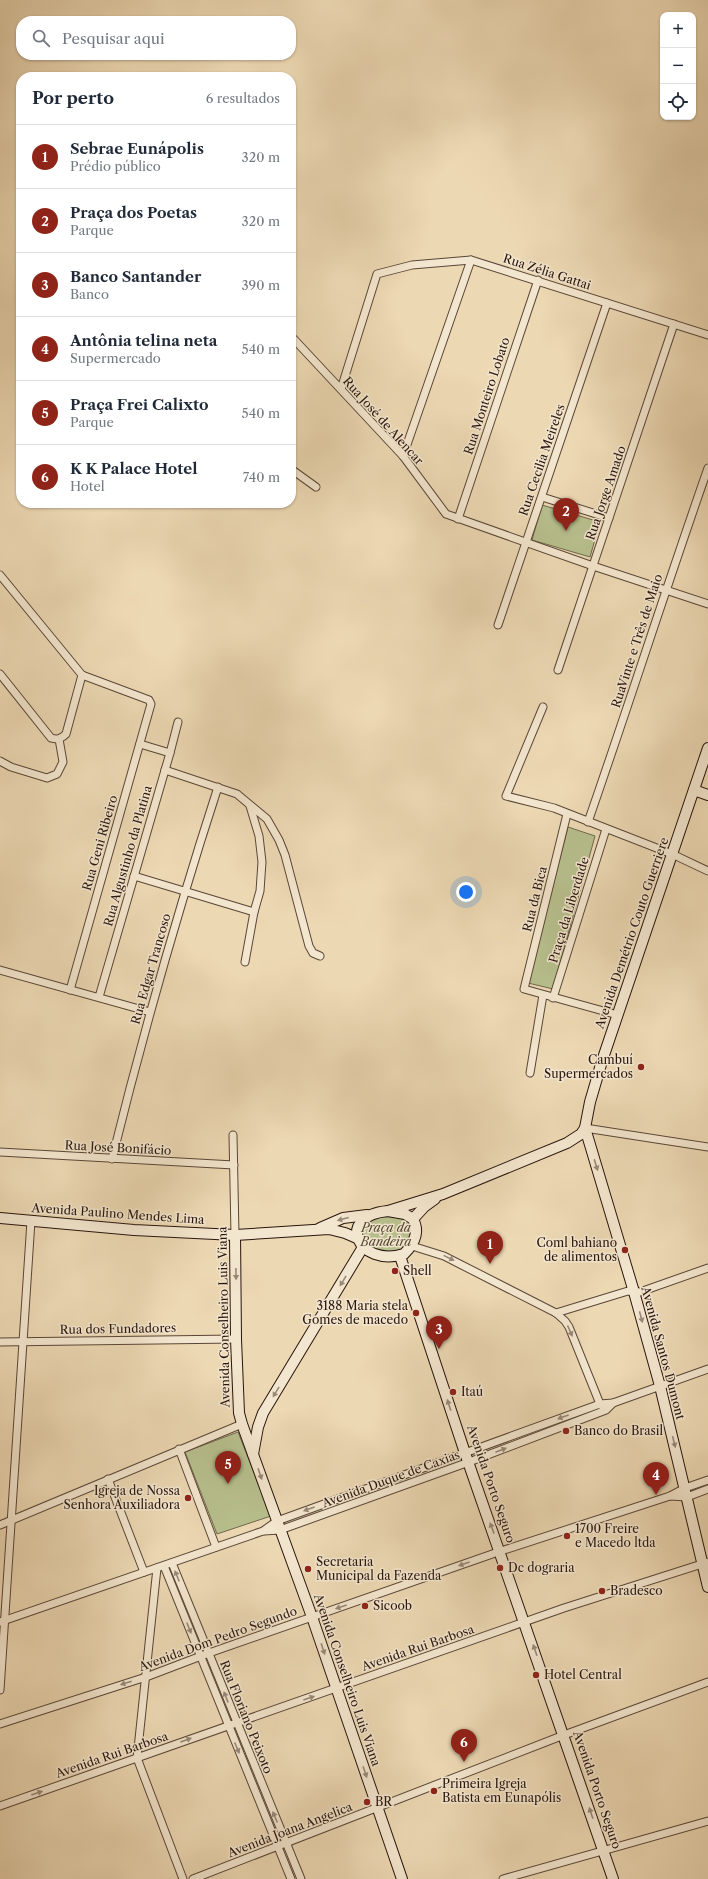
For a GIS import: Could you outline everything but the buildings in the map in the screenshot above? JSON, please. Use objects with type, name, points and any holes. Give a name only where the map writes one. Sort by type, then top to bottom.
[{"type":"main road","name":"Avenida Demétrio Couto Guerriere","points":[[585,1128],[590,1102],[618,1015],[708,748]]},
{"type":"main road","points":[[694,790],[708,795]]},
{"type":"main road","points":[[318,1229],[338,1220],[388,1211],[443,1194],[567,1143],[581,1134],[585,1128]]},
{"type":"main road","name":"Avenida Santos Dumont","points":[[585,1128],[634,1292],[660,1386],[705,1563],[708,1586]]},
{"type":"main road","points":[[413,1219],[424,1207],[443,1194]]},
{"type":"main road","points":[[318,1229],[338,1231],[361,1243],[369,1252],[380,1257],[400,1256],[412,1246],[417,1233],[413,1219],[405,1214],[388,1211]]},
{"type":"main road","points":[[253,1454],[258,1427],[263,1413],[361,1243],[357,1227],[359,1223],[370,1214]]},
{"type":"main road","name":"Avenida Paulino Mendes Lima","points":[[0,1218],[134,1230],[235,1236],[318,1229]]},
{"type":"main road","name":"Avenida Conselheiro Luis Viana","points":[[235,1236],[236,1339],[239,1413],[312,1617],[402,1879]]},
{"type":"main road","name":"Avenida Porto Seguro","points":[[400,1256],[467,1458],[613,1879]]},
{"type":"main road","points":[[242,1424],[253,1421],[263,1413]]},
{"type":"street","name":"Rua Zélia Gattai","points":[[341,389],[377,274],[412,265],[471,260],[708,335]]},
{"type":"street","points":[[403,456],[471,260]]},
{"type":"street","name":"Rua Monteiro Lobato","points":[[458,519],[538,280]]},
{"type":"street","name":"Rua Cecilia Meireles","points":[[498,625],[607,302]]},
{"type":"street","name":"Rua Jorge Amado","points":[[558,670],[674,324]]},
{"type":"street","name":"Rua José de Alencar","points":[[296,341],[403,456],[446,514],[593,566],[708,604]]},
{"type":"street","name":"RuaVinte e Três de Maio","points":[[588,822],[627,709],[665,590],[708,468]]},
{"type":"street","points":[[296,473],[316,487]]},
{"type":"street","points":[[542,497],[609,518]]},
{"type":"street","points":[[0,575],[82,675],[66,734],[59,739],[51,738],[0,674]]},
{"type":"street","name":"Rua Geni Ribeiro","points":[[70,990],[151,707],[150,702],[82,675]]},
{"type":"street","points":[[543,707],[506,796],[554,808],[672,854],[708,871]]},
{"type":"street","name":"Rua Algustinho da Platina","points":[[100,997],[178,722]]},
{"type":"street","points":[[0,761],[11,767],[47,778],[56,774],[63,762],[59,739]]},
{"type":"street","points":[[140,744],[170,753]]},
{"type":"street","points":[[165,770],[237,794],[267,820],[279,840],[291,876],[309,946],[313,953],[320,956]]},
{"type":"street","name":"Rua Edgar Trancoso","points":[[112,1159],[150,1012],[184,891],[218,787]]},
{"type":"street","points":[[245,962],[254,912],[260,891],[262,862],[259,836],[250,806]]},
{"type":"street","name":"Rua da Bica","points":[[543,995],[524,989],[567,814]]},
{"type":"street","name":"Praça da Liberdade","points":[[553,998],[606,829]]},
{"type":"street","points":[[134,876],[254,912]]},
{"type":"street","points":[[0,970],[150,1012]]},
{"type":"street","points":[[530,1073],[543,995],[618,1015]]},
{"type":"street","points":[[585,1128],[708,1147]]},
{"type":"street","name":"Avenida Conselheiro Luis Viana","points":[[233,1135],[235,1236]]},
{"type":"street","name":"Rua José Bonifácio","points":[[0,1152],[234,1165]]},
{"type":"street","points":[[0,1690],[2,1622],[12,1520],[31,1221]]},
{"type":"street","points":[[412,1246],[444,1256],[556,1313],[569,1327],[600,1404],[606,1410]]},
{"type":"street","points":[[556,1313],[628,1291],[640,1292],[708,1268]]},
{"type":"street","name":"Rua dos Fundadores","points":[[0,1342],[236,1339]]},
{"type":"street","name":"Avenida Duque de Caxias","points":[[467,1458],[600,1404],[613,1403],[708,1369]]},
{"type":"street","name":"Avenida Duque de Caxias","points":[[2,1622],[606,1410],[613,1403]]},
{"type":"street","points":[[0,1525],[242,1424]]},
{"type":"street","points":[[179,1450],[216,1547]]},
{"type":"street","points":[[108,1479],[144,1572]]},
{"type":"street","points":[[686,1493],[708,1480]]},
{"type":"street","points":[[686,1493],[708,1489]]},
{"type":"street","name":"Avenida Dom Pedro Segundo","points":[[0,1724],[146,1676],[500,1551],[670,1496],[686,1493]]},
{"type":"street","name":"Rua Floriano Peixoto","points":[[172,1563],[301,1879]]},
{"type":"street","name":"Avenida Rui Barbosa","points":[[0,1806],[236,1722],[525,1622],[705,1563]]},
{"type":"street","points":[[160,1567],[137,1758],[183,1879]]},
{"type":"street","name":"Rua Floriano Peixoto","points":[[160,1567],[200,1656],[292,1879]]},
{"type":"street","name":"Avenida Joana Angelica","points":[[193,1879],[564,1735],[708,1682]]},
{"type":"street","points":[[503,1879],[708,1821]]},
{"type":"green space","points":[[542,505],[600,522],[590,557],[532,540]]},
{"type":"green space","points":[[568,827],[595,836],[553,989],[528,983]]},
{"type":"green space","name":"Praça da Bandeira","points":[[373,1217],[394,1217],[403,1219],[411,1224],[413,1231],[412,1235],[405,1247],[384,1255],[367,1245],[364,1234],[364,1224]]},
{"type":"green space","points":[[238,1432],[271,1516],[217,1534],[185,1452]]},
{"type":"place","name":"Praça dos Poetas","points":[[566,531]]},
{"type":"place","name":"Cambuí Supermercados","points":[[641,1067]]},
{"type":"place","name":"Coml bahiano de alimentos","points":[[625,1250]]},
{"type":"place","name":"Sebrae Eunápolis","points":[[490,1264]]},
{"type":"place","name":"Shell","points":[[395,1271]]},
{"type":"place","name":"3188 Maria stela Gomes de macedo","points":[[416,1313]]},
{"type":"place","name":"Banco Santander","points":[[439,1349]]},
{"type":"place","name":"Itaú","points":[[453,1392]]},
{"type":"place","name":"Banco do Brasil","points":[[566,1431]]},
{"type":"place","name":"Praça Frei Calixto","points":[[228,1484]]},
{"type":"place","name":"Antônia telina neta","points":[[656,1495]]},
{"type":"place","name":"Igreja de Nossa Senhora Auxiliadora","points":[[188,1498]]},
{"type":"place","name":"1700 Freire e Macedo ltda","points":[[567,1536]]},
{"type":"place","name":"Dc dograria","points":[[500,1568]]},
{"type":"place","name":"Secretaria Municipal da Fazenda","points":[[308,1569]]},
{"type":"place","name":"Bradesco","points":[[602,1591]]},
{"type":"place","name":"Sicoob","points":[[365,1606]]},
{"type":"place","name":"Hotel Central","points":[[536,1675]]},
{"type":"place","name":"K K Palace Hotel","points":[[464,1762]]},
{"type":"place","name":"Primeira Igreja Batista em Eunapólis","points":[[434,1791]]},
{"type":"place","name":"BR","points":[[367,1802]]}]
